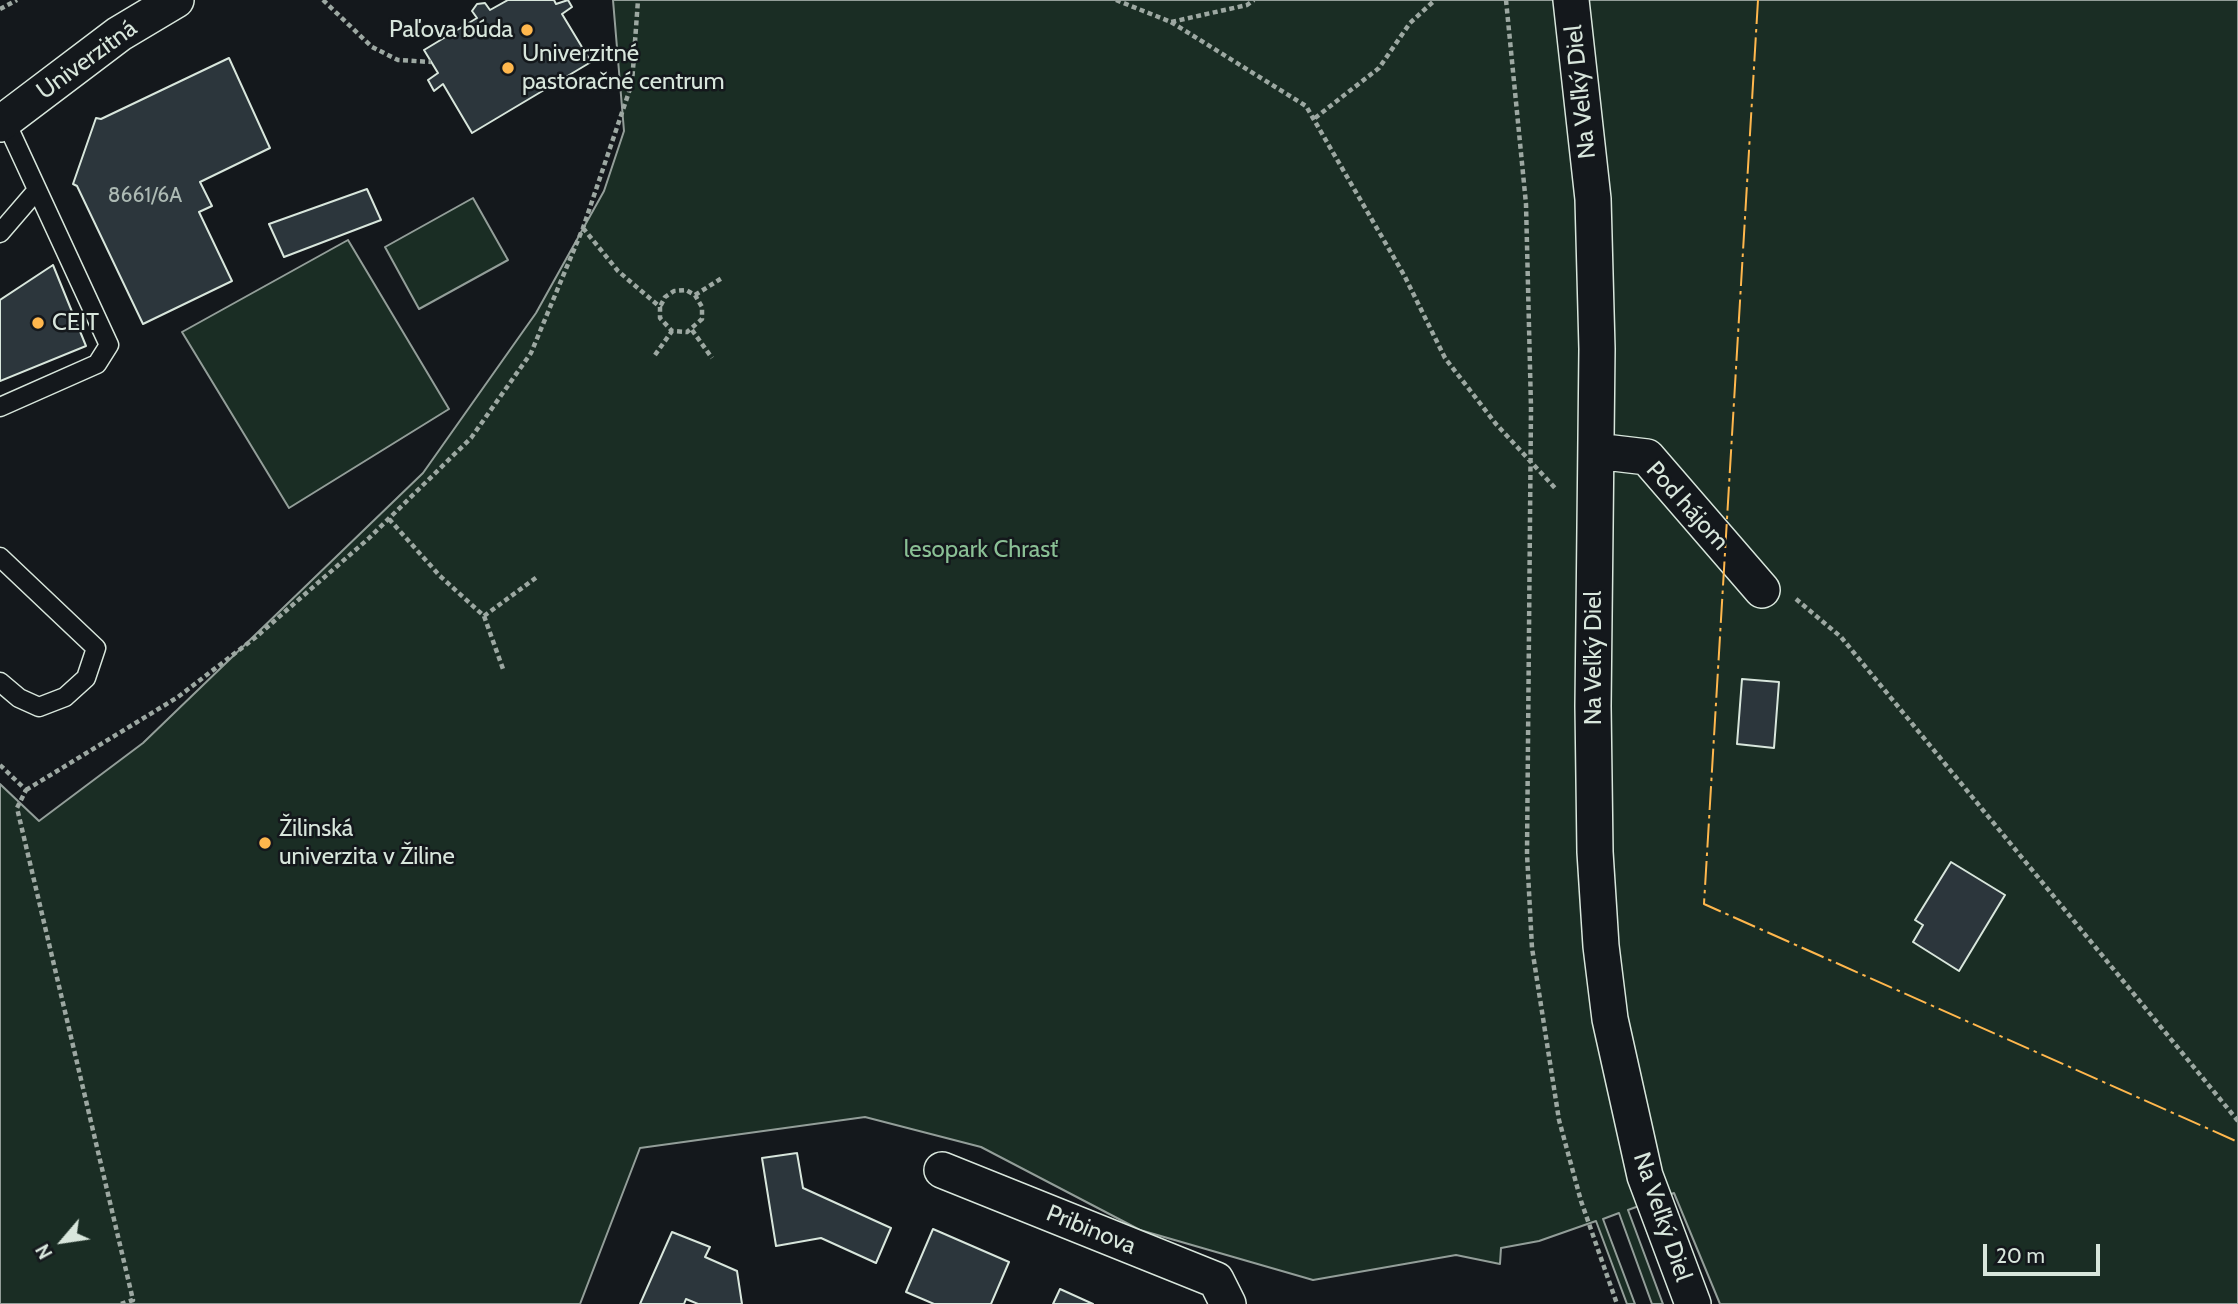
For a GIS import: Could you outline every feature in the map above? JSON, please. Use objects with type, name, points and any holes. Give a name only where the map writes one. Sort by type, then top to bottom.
[{"type":"street","name":"Univerzitná","points":[[2,122],[119,34],[176,0]]},
{"type":"street","name":"Na Veľký Diel","points":[[1571,0],[1593,199],[1596,451],[1592,706],[1595,852],[1601,946],[1610,1019],[1642,1163],[1678,1272],[1693,1304]]},
{"type":"street","name":"Pod hájom","points":[[1596,451],[1647,457],[1762,590]]},
{"type":"street","name":"Pribinova","points":[[942,1170],[1216,1280],[1228,1304]]},
{"type":"lane","points":[[0,407],[97,364],[108,345],[37,190],[2,122]]},
{"type":"lane","points":[[0,233],[37,190]]},
{"type":"lane","points":[[0,557],[96,648],[86,678],[65,697],[39,707],[19,698],[0,682]]},
{"type":"path","points":[[0,9],[18,0]]},
{"type":"path","points":[[323,0],[372,47],[398,60],[431,62]]},
{"type":"path","points":[[121,1304],[133,1300],[18,808],[26,790],[178,697],[256,637],[388,519],[471,438],[531,353],[583,228],[632,83],[638,0]]},
{"type":"path","points":[[1116,0],[1171,22],[1306,106],[1404,275],[1445,358],[1530,463],[1555,488]]},
{"type":"path","points":[[1171,22],[1247,5],[1254,0]]},
{"type":"path","points":[[1315,118],[1379,68],[1410,23],[1435,0]]},
{"type":"path","points":[[1506,0],[1526,204],[1530,463],[1527,854],[1532,948],[1559,1120],[1581,1201],[1617,1304]]},
{"type":"path","points":[[583,228],[618,271],[660,307]]},
{"type":"path","points":[[695,295],[722,278]]},
{"type":"path","points":[[686,290],[695,295],[702,307],[702,319],[692,330],[672,331],[660,318],[660,307],[665,297],[674,291],[686,290]]},
{"type":"path","points":[[692,330],[712,358]]},
{"type":"path","points":[[655,355],[672,331]]},
{"type":"path","points":[[388,519],[440,576],[484,616],[503,669]]},
{"type":"path","points":[[484,616],[537,577]]},
{"type":"path","points":[[1762,590],[1790,594],[1841,637],[2238,1121]]},
{"type":"path","points":[[0,765],[26,790]]},
{"type":"green space","name":"lesopark Chrasť","points":[[613,0],[2238,0],[2238,1304],[1720,1304],[1674,1193],[1628,1210],[1663,1304],[1652,1304],[1619,1213],[1603,1219],[1635,1304],[1627,1304],[1596,1221],[1539,1241],[1501,1248],[1500,1264],[1456,1255],[1313,1280],[1140,1230],[981,1147],[865,1117],[640,1148],[580,1304],[0,1304],[0,784],[39,821],[143,743],[423,473],[536,313],[604,191],[624,131]]},
{"type":"green space","points":[[473,198],[508,260],[419,309],[385,247]]},
{"type":"green space","points":[[348,240],[449,409],[289,508],[182,332]]},
{"type":"building","name":"Univerzitné pastoračné centrum","points":[[508,0],[554,0],[556,4],[568,0],[572,7],[562,14],[591,62],[472,133],[443,84],[434,91],[428,80],[438,73],[424,50],[477,18],[472,11],[477,4],[485,3],[490,10]]},
{"type":"building","points":[[229,58],[270,148],[200,182],[212,206],[199,212],[232,281],[143,324],[77,186],[73,184],[96,118],[101,119]]},
{"type":"building","points":[[367,189],[381,220],[284,257],[269,224]]},
{"type":"building","name":"CEIT","points":[[53,265],[86,346],[0,381],[0,300]]},
{"type":"building","points":[[1742,679],[1779,682],[1774,748],[1737,744]]},
{"type":"building","points":[[1951,862],[2005,895],[1959,971],[1913,942],[1923,925],[1915,920]]},
{"type":"building","points":[[797,1153],[803,1188],[891,1228],[876,1263],[821,1238],[776,1246],[762,1158]]},
{"type":"building","points":[[933,1229],[1009,1262],[991,1304],[934,1304],[906,1292]]},
{"type":"building","points":[[672,1232],[710,1247],[705,1257],[737,1271],[742,1304],[698,1304],[686,1299],[684,1304],[640,1304]]},
{"type":"building","points":[[1060,1289],[1093,1304],[1053,1304]]},
{"type":"power","points":[[1758,0],[1704,904],[2238,1142]]},
{"type":"place","name":"Paľova búda","points":[[527,30]]},
{"type":"place","name":"Univerzitné pastoračné centrum","points":[[508,68]]},
{"type":"place","name":"CEIT","points":[[38,323]]},
{"type":"place","name":"Žilinská univerzita v Žiline","points":[[265,843]]}]
